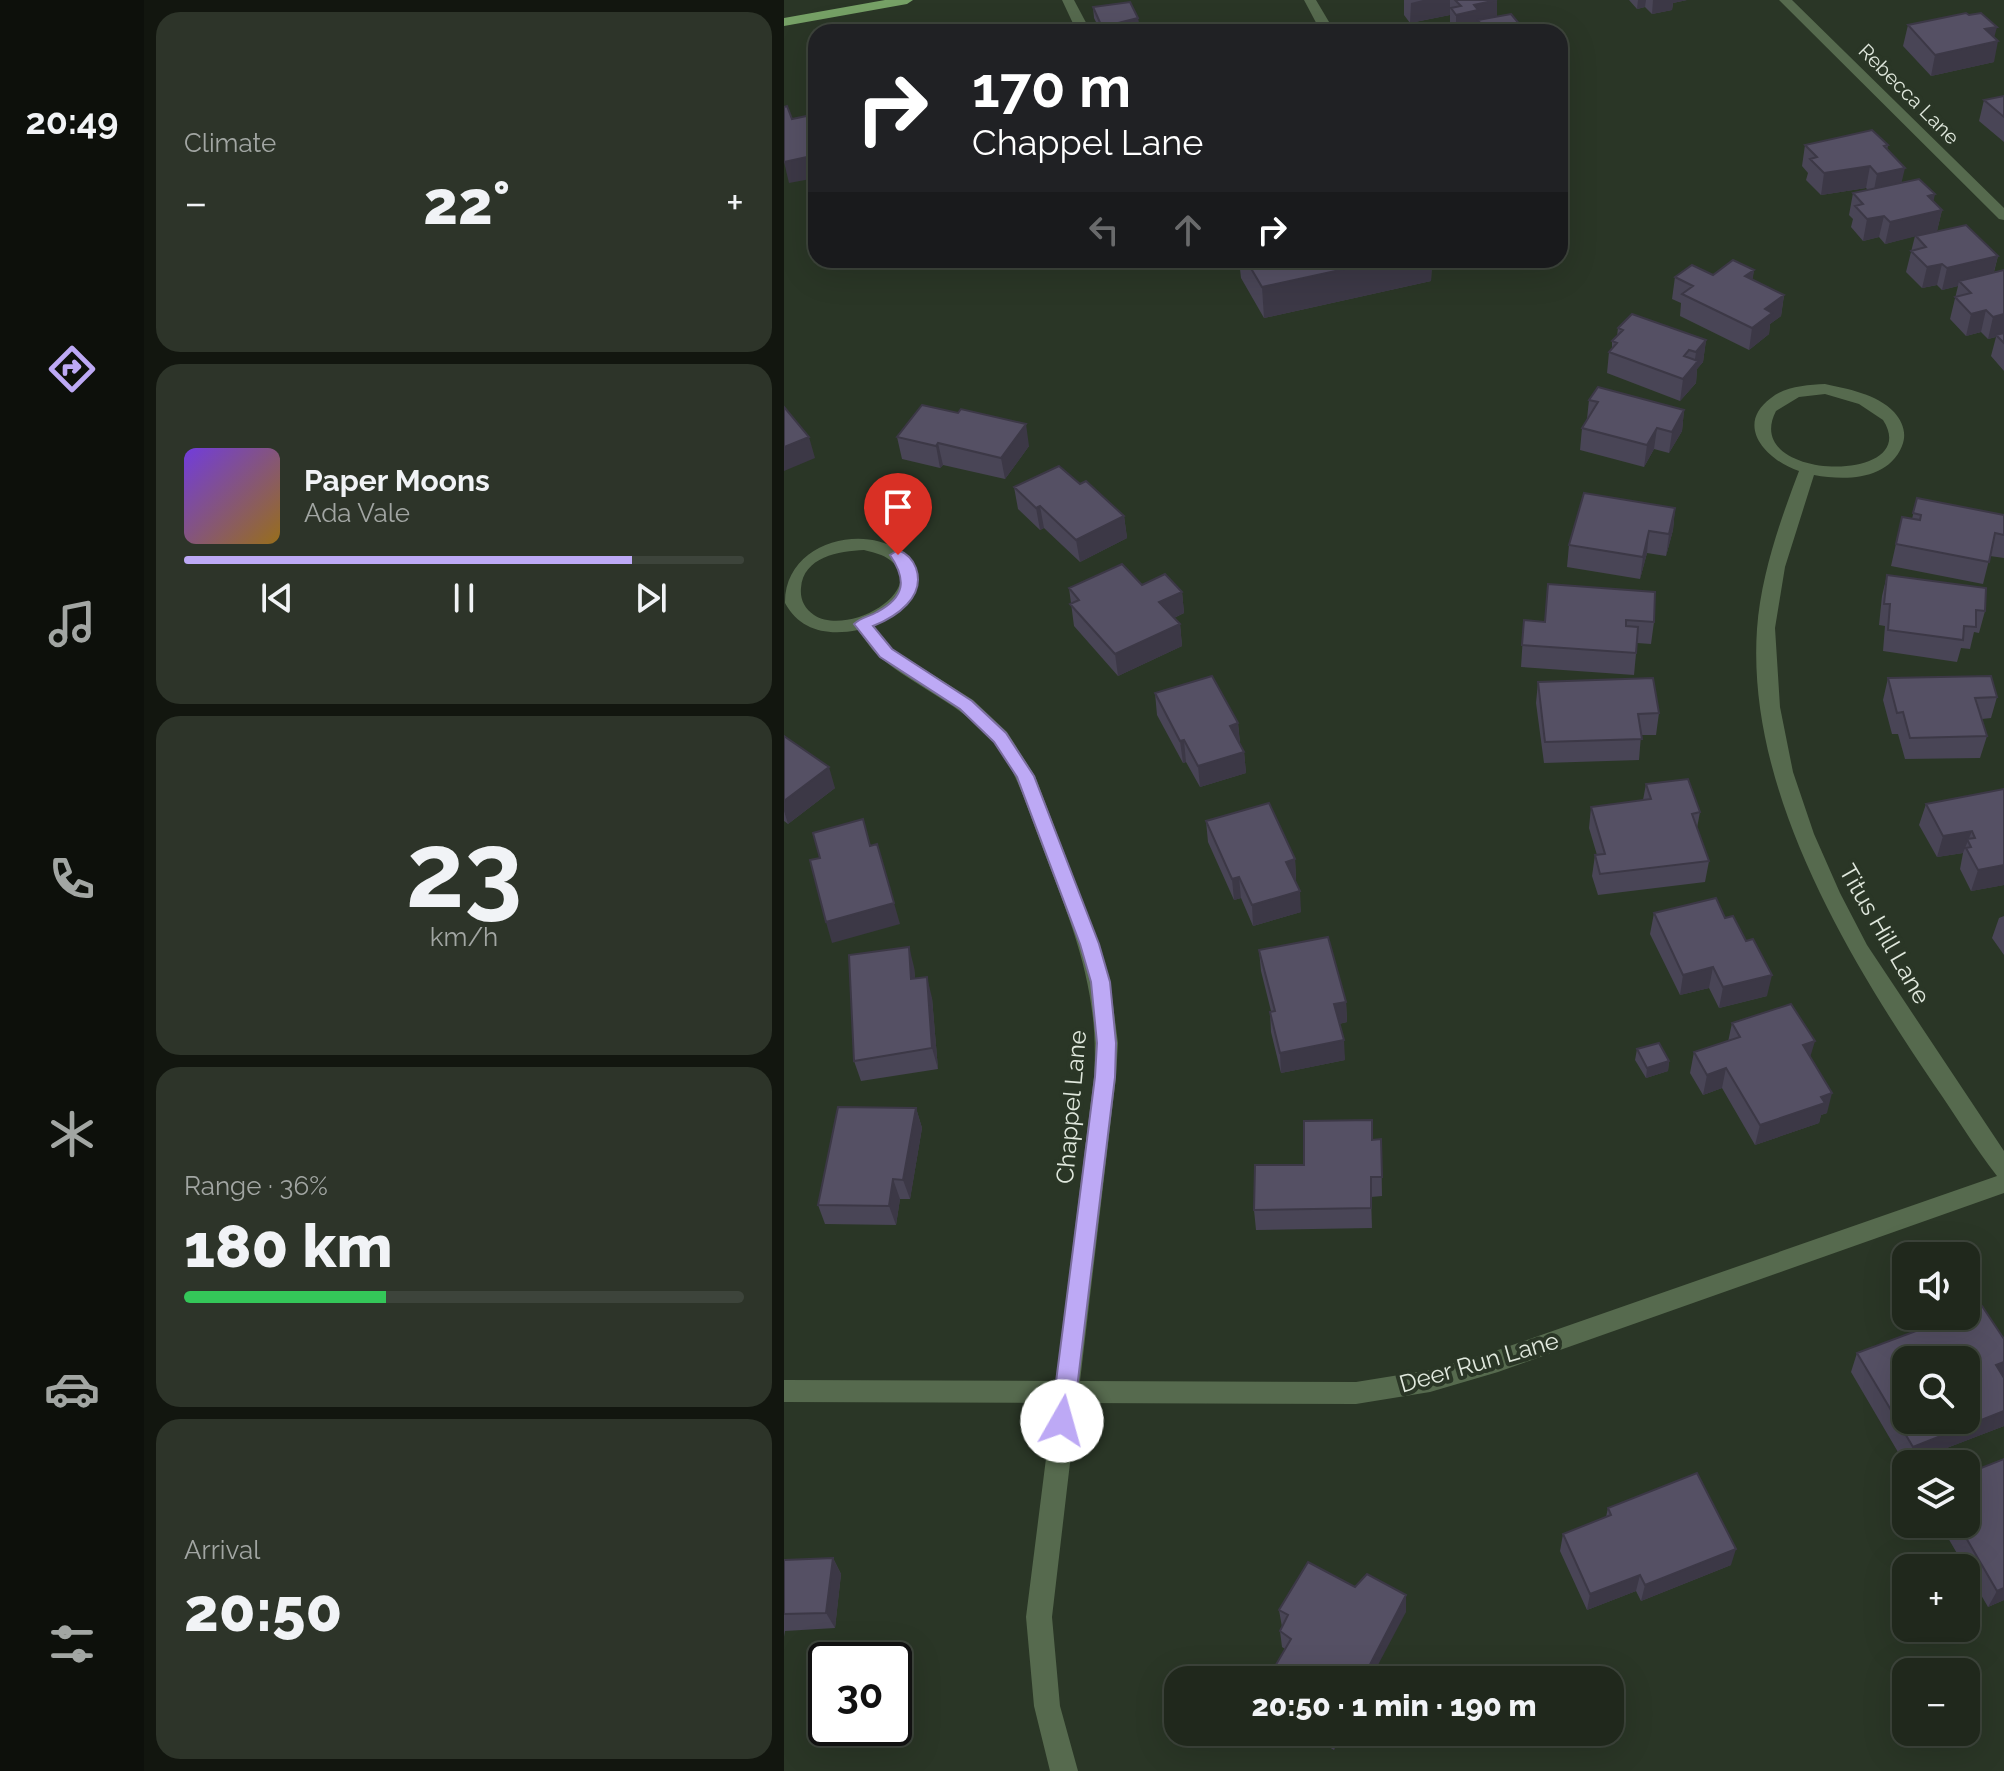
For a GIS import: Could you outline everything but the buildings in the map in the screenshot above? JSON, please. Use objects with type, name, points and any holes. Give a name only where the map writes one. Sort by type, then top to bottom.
[{"type":"main road","points":[[784,22],[907,0]]},
{"type":"street","points":[[1068,0],[1080,24]]},
{"type":"street","points":[[1310,0],[1324,24]]},
{"type":"street","name":"Rebecca Lane","points":[[1785,0],[2004,216]]},
{"type":"street","points":[[1803,390],[1848,393],[1877,407],[1895,427],[1897,441],[1890,455],[1876,465],[1856,472],[1808,470],[1779,455],[1763,434],[1762,420],[1769,407],[1783,397],[1803,390]]},
{"type":"street","name":"Titus Hill Lane","points":[[1808,470],[1784,532],[1766,628],[1775,737],[1790,797],[1812,859],[1841,920],[1883,989],[2004,1169]]},
{"type":"street","points":[[845,545],[883,548],[898,555],[907,566],[910,579],[907,593],[897,606],[882,617],[863,624],[842,627],[804,619],[792,610],[786,597],[787,584],[795,570],[825,550],[845,545]]},
{"type":"street","name":"Chappel Lane","points":[[863,624],[886,653],[966,705],[1000,737],[1025,776],[1089,944],[1100,982],[1107,1043],[1105,1077],[1039,1617],[1047,1706],[1064,1771]]},
{"type":"street","name":"Deer Run Lane","points":[[784,1391],[1356,1393],[1430,1381],[1661,1305],[2004,1183]]},
{"type":"route","points":[[898,555],[907,566],[910,579],[907,593],[897,606],[882,617],[863,624],[886,653],[966,705],[1000,737],[1025,776],[1089,944],[1100,982],[1107,1043],[1105,1077],[1062,1421]]}]
